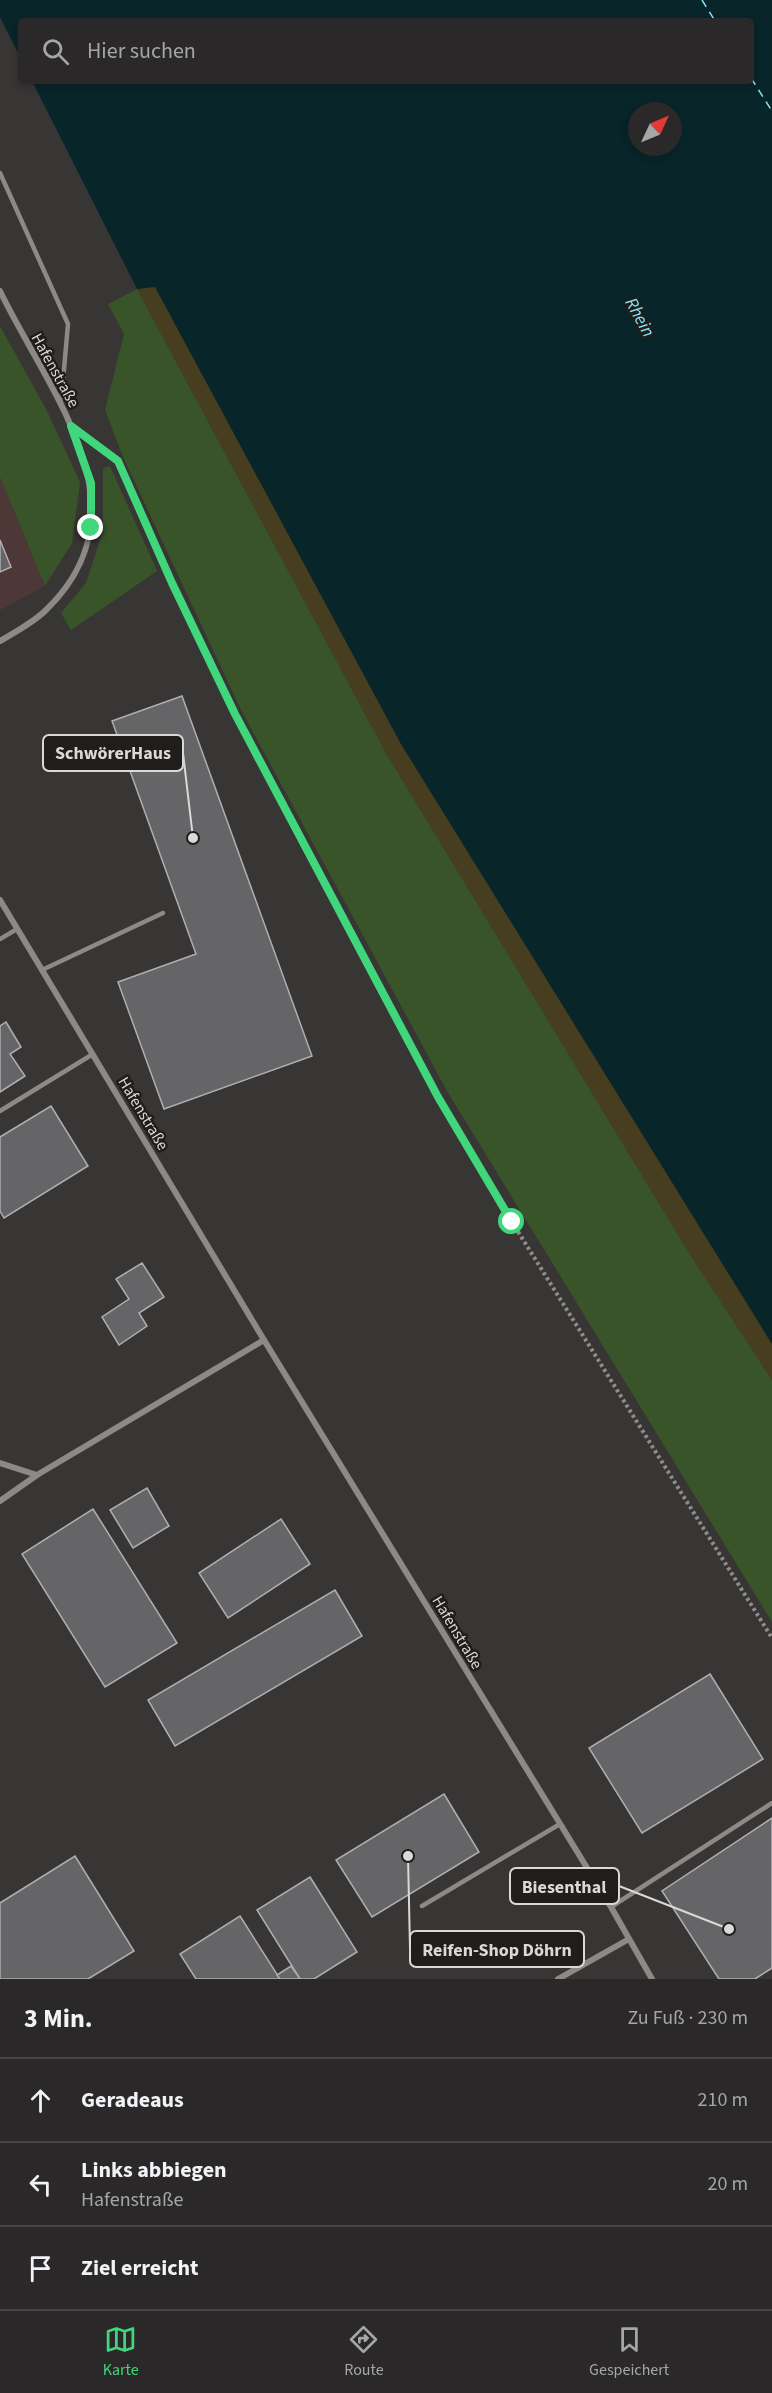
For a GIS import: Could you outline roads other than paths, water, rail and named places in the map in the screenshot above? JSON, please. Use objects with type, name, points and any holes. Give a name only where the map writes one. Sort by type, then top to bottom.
[{"type":"street","name":"Hafenstraße","points":[[0,291],[18,329],[61,403],[91,483],[91,528],[76,574],[45,611],[0,641]]},
{"type":"street","name":"Hafenstraße","points":[[0,900],[652,1979]]},
{"type":"street","points":[[0,1501],[37,1475],[264,1340]]},
{"type":"street","points":[[0,1463],[37,1475]]},
{"type":"street","points":[[558,1979],[629,1939]]},
{"type":"lane","points":[[0,173],[68,324],[61,403]]},
{"type":"lane","points":[[42,970],[163,913]]},
{"type":"lane","points":[[0,939],[17,929]]},
{"type":"lane","points":[[0,1111],[93,1054]]},
{"type":"lane","points":[[610,1907],[772,1803]]},
{"type":"lane","points":[[422,1906],[560,1824]]},
{"type":"water","name":"Rhein","points":[[0,0],[772,0],[772,1344],[401,744],[155,287],[137,289],[34,84],[754,84],[754,18],[18,18],[18,53],[0,17]]},
{"type":"place","name":"SchwörerHaus","points":[[193,838]]},
{"type":"place","name":"Reifen-Shop Döhrn","points":[[408,1856]]},
{"type":"place","name":"Biesenthal","points":[[729,1929]]}]
